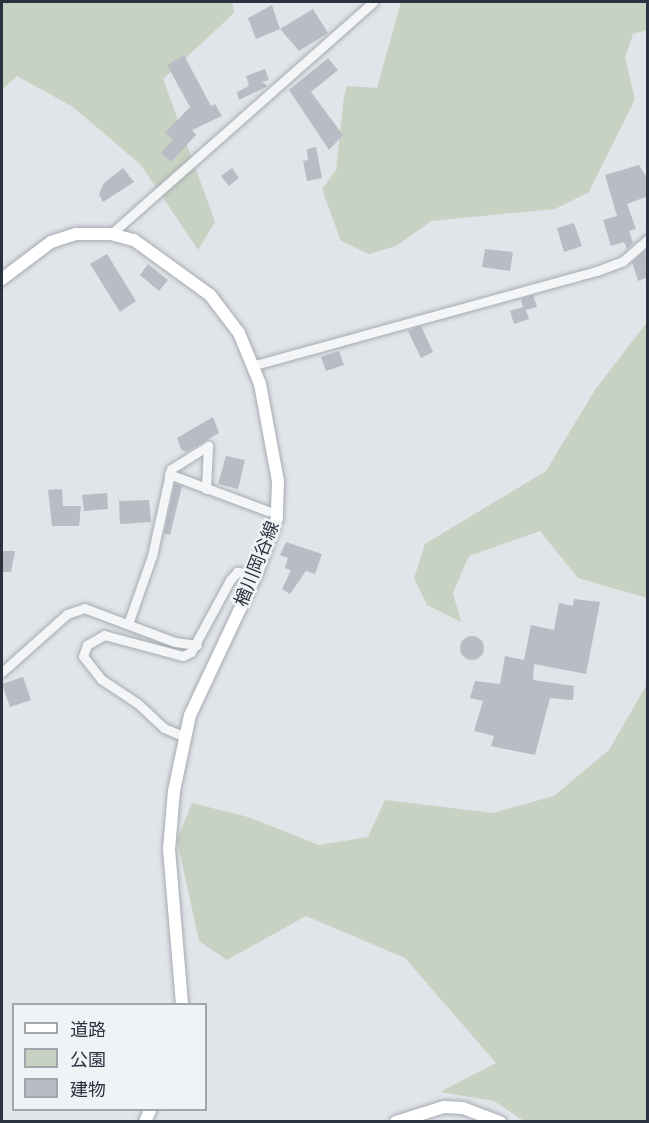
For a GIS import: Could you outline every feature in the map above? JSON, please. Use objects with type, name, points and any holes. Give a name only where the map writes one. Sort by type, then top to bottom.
[{"type":"main road","name":"楢川岡谷線","points":[[2,279],[51,242],[89,232],[111,234],[134,240],[210,296],[240,333],[255,365],[278,481],[277,518],[256,575],[204,682],[183,736],[169,849],[182,1003]]},
{"type":"main road","points":[[396,1122],[444,1107],[482,1112],[500,1122]]},
{"type":"street","points":[[111,234],[373,2]]},
{"type":"street","points":[[255,365],[597,271],[623,261],[648,239]]},
{"type":"street","points":[[128,624],[152,555],[169,474],[176,464],[208,446],[206,489]]},
{"type":"street","points":[[169,474],[268,511]]},
{"type":"street","points":[[183,736],[164,728],[137,703],[100,679],[83,656],[87,645],[104,635],[183,656],[196,645],[230,580],[237,572],[256,575]]},
{"type":"street","points":[[2,672],[67,614],[98,610],[128,624],[196,645]]},
{"type":"green space","points":[[2,2],[232,2],[234,13],[163,79],[215,222],[198,250],[141,165],[73,107],[17,76],[2,90]]},
{"type":"green space","points":[[401,2],[647,2],[647,30],[633,34],[625,58],[635,99],[589,192],[555,209],[431,221],[396,246],[369,254],[341,241],[322,189],[336,170],[344,97],[347,86],[377,88]]},
{"type":"green space","points":[[647,322],[647,598],[578,578],[540,531],[469,556],[453,593],[461,622],[427,605],[414,578],[425,544],[546,471],[595,390]]},
{"type":"green space","points":[[647,684],[647,1121],[524,1121],[494,1101],[440,1092],[496,1063],[405,958],[306,916],[227,960],[199,941],[177,840],[192,803],[248,817],[319,845],[368,837],[385,800],[493,813],[554,796],[609,750]]},
{"type":"building","points":[[272,5],[280,29],[256,39],[248,18]]},
{"type":"building","points":[[313,9],[328,33],[299,51],[280,29]]},
{"type":"building","points":[[184,55],[211,106],[215,104],[222,116],[192,130],[196,135],[171,162],[161,153],[173,140],[165,133],[190,107],[167,65]]},
{"type":"building","points":[[328,58],[338,70],[311,92],[343,135],[329,150],[289,90]]},
{"type":"building","points":[[265,69],[269,80],[262,82],[268,86],[239,100],[237,92],[249,86],[246,76]]},
{"type":"building","points":[[316,147],[322,178],[307,181],[303,161],[308,160],[307,149]]},
{"type":"building","points":[[639,165],[648,180],[648,196],[627,204],[636,229],[629,231],[633,243],[627,249],[624,242],[611,246],[603,220],[617,216],[605,175]]},
{"type":"building","points":[[123,168],[134,182],[103,202],[99,194],[104,183]]},
{"type":"building","points":[[232,168],[239,178],[229,186],[221,176]]},
{"type":"building","points":[[574,223],[582,246],[564,252],[557,228]]},
{"type":"building","points":[[485,249],[513,252],[510,271],[482,267]]},
{"type":"building","points":[[646,250],[648,277],[638,281],[632,262]]},
{"type":"building","points":[[107,254],[136,301],[120,312],[90,264]]},
{"type":"building","points":[[148,264],[168,280],[159,291],[140,275]]},
{"type":"building","points":[[533,295],[537,307],[526,310],[529,319],[514,324],[510,311],[523,307],[521,299]]},
{"type":"building","points":[[421,326],[433,352],[421,358],[408,331]]},
{"type":"building","points":[[339,351],[344,365],[326,371],[321,357]]},
{"type":"building","points":[[213,417],[219,433],[186,452],[181,449],[177,438]]},
{"type":"building","points":[[226,456],[245,460],[238,489],[218,484]]},
{"type":"building","points":[[175,484],[182,486],[170,535],[164,533]]},
{"type":"building","points":[[62,489],[63,506],[81,506],[79,526],[52,526],[48,490]]},
{"type":"building","points":[[107,493],[108,509],[84,511],[82,495]]},
{"type":"building","points":[[149,500],[151,522],[120,524],[119,501]]},
{"type":"building","points":[[286,542],[322,554],[315,574],[306,571],[290,594],[282,589],[291,570],[285,568],[288,558],[280,555]]},
{"type":"building","points":[[2,551],[15,551],[11,572],[2,572]]},
{"type":"building","points":[[574,599],[600,602],[586,674],[534,664],[533,680],[574,686],[573,700],[550,698],[535,755],[491,746],[494,736],[474,731],[483,701],[470,698],[475,681],[500,684],[505,656],[524,660],[531,625],[554,630],[559,603],[573,606]]},
{"type":"building","points":[[472,636],[481,639],[484,648],[481,657],[472,660],[463,657],[460,648],[463,639]]},
{"type":"building","points":[[23,677],[31,700],[10,707],[2,684]]}]
